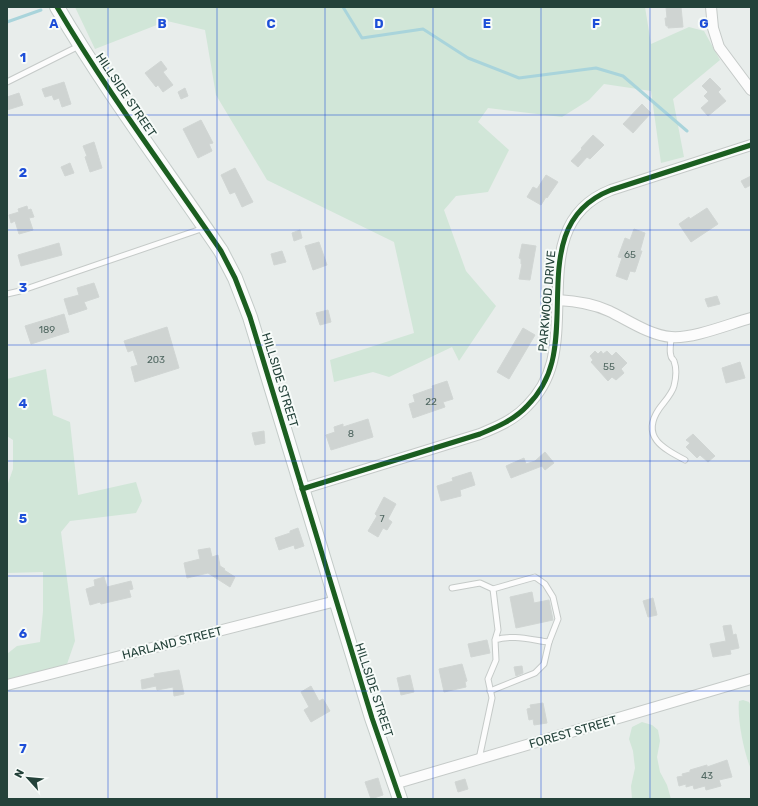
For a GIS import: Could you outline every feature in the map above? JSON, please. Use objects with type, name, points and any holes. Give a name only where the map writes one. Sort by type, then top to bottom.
[{"type":"street","name":"HILLSIDE STREET","points":[[57,7],[115,99],[226,259],[239,288],[250,317],[370,713],[400,799]]},
{"type":"street","points":[[711,7],[713,28],[719,47],[751,90]]},
{"type":"street","name":"PARKWOOD DRIVE","points":[[302,489],[480,434],[501,425],[518,414],[537,394],[550,370],[555,344],[560,256],[564,238],[573,220],[595,197],[611,190],[751,145]]},
{"type":"street","points":[[558,300],[589,304],[607,310],[652,332],[671,337],[692,335],[751,318]]},
{"type":"street","name":"HARLAND STREET","points":[[7,685],[336,601]]},
{"type":"street","name":"FOREST STREET","points":[[394,784],[751,679]]},
{"type":"lane","points":[[7,82],[80,45]]},
{"type":"lane","points":[[7,294],[205,228]]},
{"type":"lane","points":[[671,337],[670,355],[675,367],[674,388],[653,420],[652,427],[657,442],[661,446],[685,460]]},
{"type":"lane","points":[[452,588],[480,583],[493,588],[535,577],[545,584],[553,597],[558,620],[549,642],[544,664],[534,673],[490,691]]},
{"type":"lane","points":[[479,760],[492,698],[488,679],[496,660],[495,640],[498,630],[493,588]]},
{"type":"lane","points":[[495,640],[502,638],[530,639],[549,642]]},
{"type":"green space","points":[[75,7],[645,7],[651,44],[689,27],[704,31],[720,60],[673,99],[684,157],[661,163],[651,91],[604,84],[589,100],[562,117],[488,108],[478,122],[509,150],[488,192],[456,196],[444,210],[466,271],[496,306],[459,361],[452,347],[389,377],[373,372],[334,382],[330,360],[414,333],[394,242],[267,180],[216,95],[205,30],[167,21],[95,49]]},
{"type":"green space","points":[[46,369],[53,415],[70,422],[78,495],[136,482],[142,501],[136,513],[70,521],[61,532],[75,641],[67,664],[7,681],[7,654],[17,646],[40,642],[43,611],[43,572],[7,573],[7,486],[13,469],[13,440],[7,436],[7,379]]},
{"type":"green space","points":[[743,700],[749,702],[751,706],[751,769],[740,726],[739,701]]},
{"type":"green space","points":[[642,722],[652,725],[658,730],[660,741],[657,757],[660,772],[667,785],[671,799],[632,799],[631,786],[635,768],[633,751],[629,739],[632,727]]},
{"type":"building","points":[[666,7],[681,7],[683,27],[668,28],[668,26],[666,26]]},
{"type":"building","points":[[161,61],[167,69],[163,72],[173,85],[163,92],[158,85],[156,87],[145,73]]},
{"type":"building","points":[[710,78],[721,89],[718,92],[726,101],[708,116],[701,108],[709,101],[704,96],[708,92],[702,86]]},
{"type":"building","points":[[64,82],[71,104],[62,107],[59,98],[54,100],[52,95],[45,97],[42,89]]},
{"type":"building","points":[[185,88],[188,96],[181,99],[178,92]]},
{"type":"building","points":[[19,93],[23,105],[7,110],[7,97]]},
{"type":"building","points":[[642,104],[651,113],[633,133],[623,124]]},
{"type":"building","points":[[201,120],[213,143],[209,144],[212,151],[198,158],[183,129]]},
{"type":"building","points":[[593,135],[604,145],[590,159],[587,157],[578,167],[571,161]]},
{"type":"building","points":[[94,142],[102,168],[90,172],[85,157],[87,156],[83,146]]},
{"type":"building","points":[[70,163],[74,173],[65,176],[61,167]]},
{"type":"building","points":[[235,168],[253,202],[242,207],[235,192],[230,194],[221,175]]},
{"type":"building","points":[[546,175],[558,182],[541,205],[527,197],[533,187],[537,189]]},
{"type":"building","points":[[751,176],[751,185],[745,188],[741,181]]},
{"type":"building","points":[[27,206],[28,210],[31,209],[34,217],[29,218],[33,230],[19,234],[15,221],[11,223],[9,215],[19,212],[18,209]]},
{"type":"building","points":[[707,208],[718,224],[691,242],[679,224]]},
{"type":"building","points":[[634,229],[645,233],[640,251],[642,251],[635,272],[630,271],[627,280],[616,276],[622,258],[618,257],[625,238],[630,240]]},
{"type":"building","points":[[300,230],[302,238],[294,241],[292,233]]},
{"type":"building","points":[[319,242],[327,265],[313,270],[305,246]]},
{"type":"building","points":[[59,243],[62,255],[21,266],[18,255]]},
{"type":"building","points":[[522,244],[536,246],[530,280],[519,279],[522,264],[521,259],[519,258]]},
{"type":"building","points":[[282,251],[286,262],[274,265],[271,254]]},
{"type":"building","points":[[94,283],[99,297],[84,302],[87,309],[69,315],[64,299],[79,295],[77,288]]},
{"type":"building","points":[[717,296],[720,304],[708,307],[705,299]]},
{"type":"building","points":[[328,310],[331,322],[320,325],[316,313]]},
{"type":"building","points":[[64,314],[69,332],[31,344],[25,326]]},
{"type":"building","points":[[167,327],[179,368],[135,382],[131,367],[138,365],[133,350],[128,352],[124,341]]},
{"type":"building","points":[[523,328],[535,335],[509,379],[497,372]]},
{"type":"building","points":[[595,351],[598,354],[601,351],[603,354],[607,351],[612,356],[616,352],[627,363],[621,369],[624,373],[616,380],[612,377],[608,381],[591,362],[593,360],[590,356]]},
{"type":"building","points":[[740,362],[745,378],[726,383],[722,368]]},
{"type":"building","points":[[447,381],[453,399],[443,402],[445,407],[413,418],[409,404],[415,402],[413,395]]},
{"type":"building","points":[[368,419],[373,437],[331,450],[326,435],[335,432],[334,427],[343,424],[343,427]]},
{"type":"building","points":[[264,431],[265,443],[255,445],[252,433]]},
{"type":"building","points":[[693,434],[715,456],[708,462],[700,455],[697,458],[686,447],[690,443],[686,440]]},
{"type":"building","points":[[545,452],[554,463],[545,470],[542,466],[511,478],[506,466],[524,458],[526,464],[535,461]]},
{"type":"building","points":[[471,472],[475,485],[460,490],[461,496],[441,501],[437,486],[453,481],[452,478]]},
{"type":"building","points":[[384,497],[396,504],[388,519],[392,522],[387,530],[383,528],[378,537],[368,531],[377,516],[375,514]]},
{"type":"building","points":[[298,528],[304,546],[295,549],[294,545],[279,550],[275,538],[290,533],[290,531]]},
{"type":"building","points":[[210,548],[212,557],[218,555],[220,566],[235,577],[230,587],[208,573],[187,578],[184,563],[200,559],[198,550]]},
{"type":"building","points":[[104,577],[107,587],[131,581],[133,589],[129,590],[131,597],[90,605],[86,589],[95,586],[94,580]]},
{"type":"building","points":[[532,592],[534,603],[549,600],[553,620],[516,628],[510,597]]},
{"type":"building","points":[[653,598],[657,615],[648,617],[643,601]]},
{"type":"building","points":[[731,625],[733,635],[736,634],[739,648],[730,650],[731,654],[713,657],[710,644],[726,641],[723,626]]},
{"type":"building","points":[[487,640],[490,653],[471,657],[468,644]]},
{"type":"building","points":[[462,664],[467,681],[465,682],[466,687],[444,692],[439,669]]},
{"type":"building","points":[[522,666],[523,673],[516,676],[514,667]]},
{"type":"building","points":[[179,670],[184,694],[174,696],[173,687],[157,690],[156,686],[142,689],[141,680],[155,677],[154,674]]},
{"type":"building","points":[[410,675],[414,692],[401,695],[397,678]]},
{"type":"building","points":[[311,686],[319,701],[323,699],[330,711],[311,722],[304,710],[309,707],[301,692]]},
{"type":"building","points":[[543,703],[547,723],[534,725],[533,719],[529,720],[527,709],[531,708],[530,705]]},
{"type":"building","points":[[727,760],[732,777],[719,780],[721,786],[706,790],[705,786],[694,789],[693,785],[686,787],[686,784],[679,786],[677,777],[683,776],[682,774],[690,772],[690,770],[707,765],[707,767]]},
{"type":"building","points":[[378,778],[383,795],[371,799],[365,782]]},
{"type":"building","points":[[465,779],[468,789],[458,792],[455,782]]},
{"type":"waterway","points":[[343,7],[362,38],[423,29],[468,58],[519,78],[596,68],[623,76],[687,131]]},
{"type":"waterway","points":[[7,22],[41,10]]},
{"type":"cycle path","points":[[57,7],[116,100],[221,251],[235,278],[250,317],[372,718],[400,799]]},
{"type":"cycle path","points":[[302,489],[480,434],[499,426],[517,415],[539,391],[548,374],[552,362],[556,338],[559,264],[564,241],[573,221],[588,203],[611,190],[751,145]]}]
